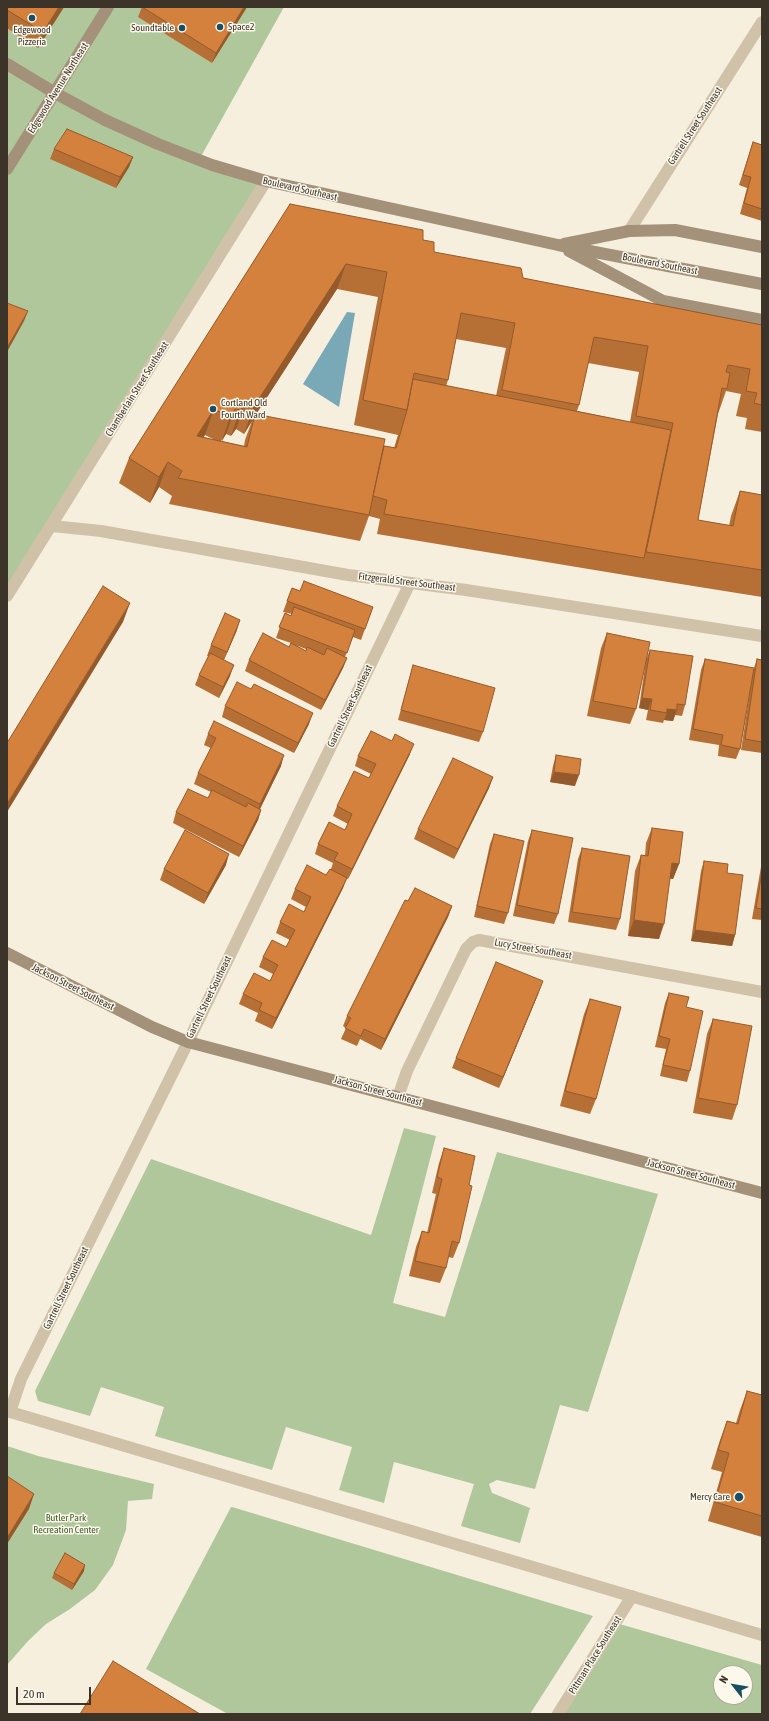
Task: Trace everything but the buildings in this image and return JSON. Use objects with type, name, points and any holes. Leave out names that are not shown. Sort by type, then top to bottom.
[{"type":"main road","name":"Edgewood Avenue Northeast","points":[[7,169],[108,7]]},
{"type":"main road","name":"Boulevard Southeast","points":[[7,64],[55,93],[105,120],[158,144],[212,165],[266,181],[558,245],[762,284]]},
{"type":"main road","name":"Boulevard Southeast","points":[[558,245],[629,231],[676,230],[762,247]]},
{"type":"main road","points":[[558,245],[663,301],[762,320]]},
{"type":"main road","name":"Jackson Street Southeast","points":[[7,953],[152,1027],[188,1042],[762,1193]]},
{"type":"street","name":"Gartrell Street Southeast","points":[[629,231],[762,22]]},
{"type":"street","name":"Chamberlain Street Southeast","points":[[7,596],[266,181]]},
{"type":"street","name":"Fitzgerald Street Southeast","points":[[52,526],[101,531],[348,575],[466,590],[762,636]]},
{"type":"street","name":"Gartrell Street Southeast","points":[[9,1412],[21,1379],[188,1042],[410,583]]},
{"type":"street","name":"Lucy Street Southeast","points":[[398,1097],[407,1071],[466,950],[473,942],[479,940],[762,992]]},
{"type":"street","points":[[9,1412],[632,1596],[762,1636]]},
{"type":"street","name":"Pittman Place Southeast","points":[[558,1714],[632,1596]]},
{"type":"green space","points":[[7,7],[284,7],[199,160],[266,181],[7,592]]},
{"type":"green space","points":[[404,1128],[436,1136],[393,1303],[445,1317],[497,1152],[658,1194],[588,1412],[560,1405],[535,1489],[497,1480],[489,1484],[492,1493],[530,1508],[520,1543],[461,1526],[474,1484],[394,1462],[384,1503],[339,1490],[352,1447],[286,1427],[272,1470],[155,1436],[164,1407],[101,1387],[90,1416],[38,1401],[35,1391],[151,1159],[371,1235]]},
{"type":"green space","name":"Butler Park Recreation Center","points":[[7,1446],[38,1456],[154,1484],[152,1499],[128,1501],[126,1530],[113,1565],[95,1590],[70,1609],[46,1624],[28,1641],[7,1665]]},
{"type":"green space","points":[[231,1507],[593,1616],[530,1714],[228,1714],[146,1669]]},
{"type":"green space","points":[[616,1623],[762,1665],[762,1714],[558,1714]]},
{"type":"water","points":[[347,312],[355,313],[339,407],[303,384]]},
{"type":"place","name":"Edgewood Pizzeria","points":[[32,18]]},
{"type":"place","name":"Space2","points":[[220,27]]},
{"type":"place","name":"Soundtable","points":[[182,28]]},
{"type":"place","name":"Cortland Old Fourth Ward","points":[[213,409]]},
{"type":"place","name":"Mercy Care","points":[[739,1497]]}]
